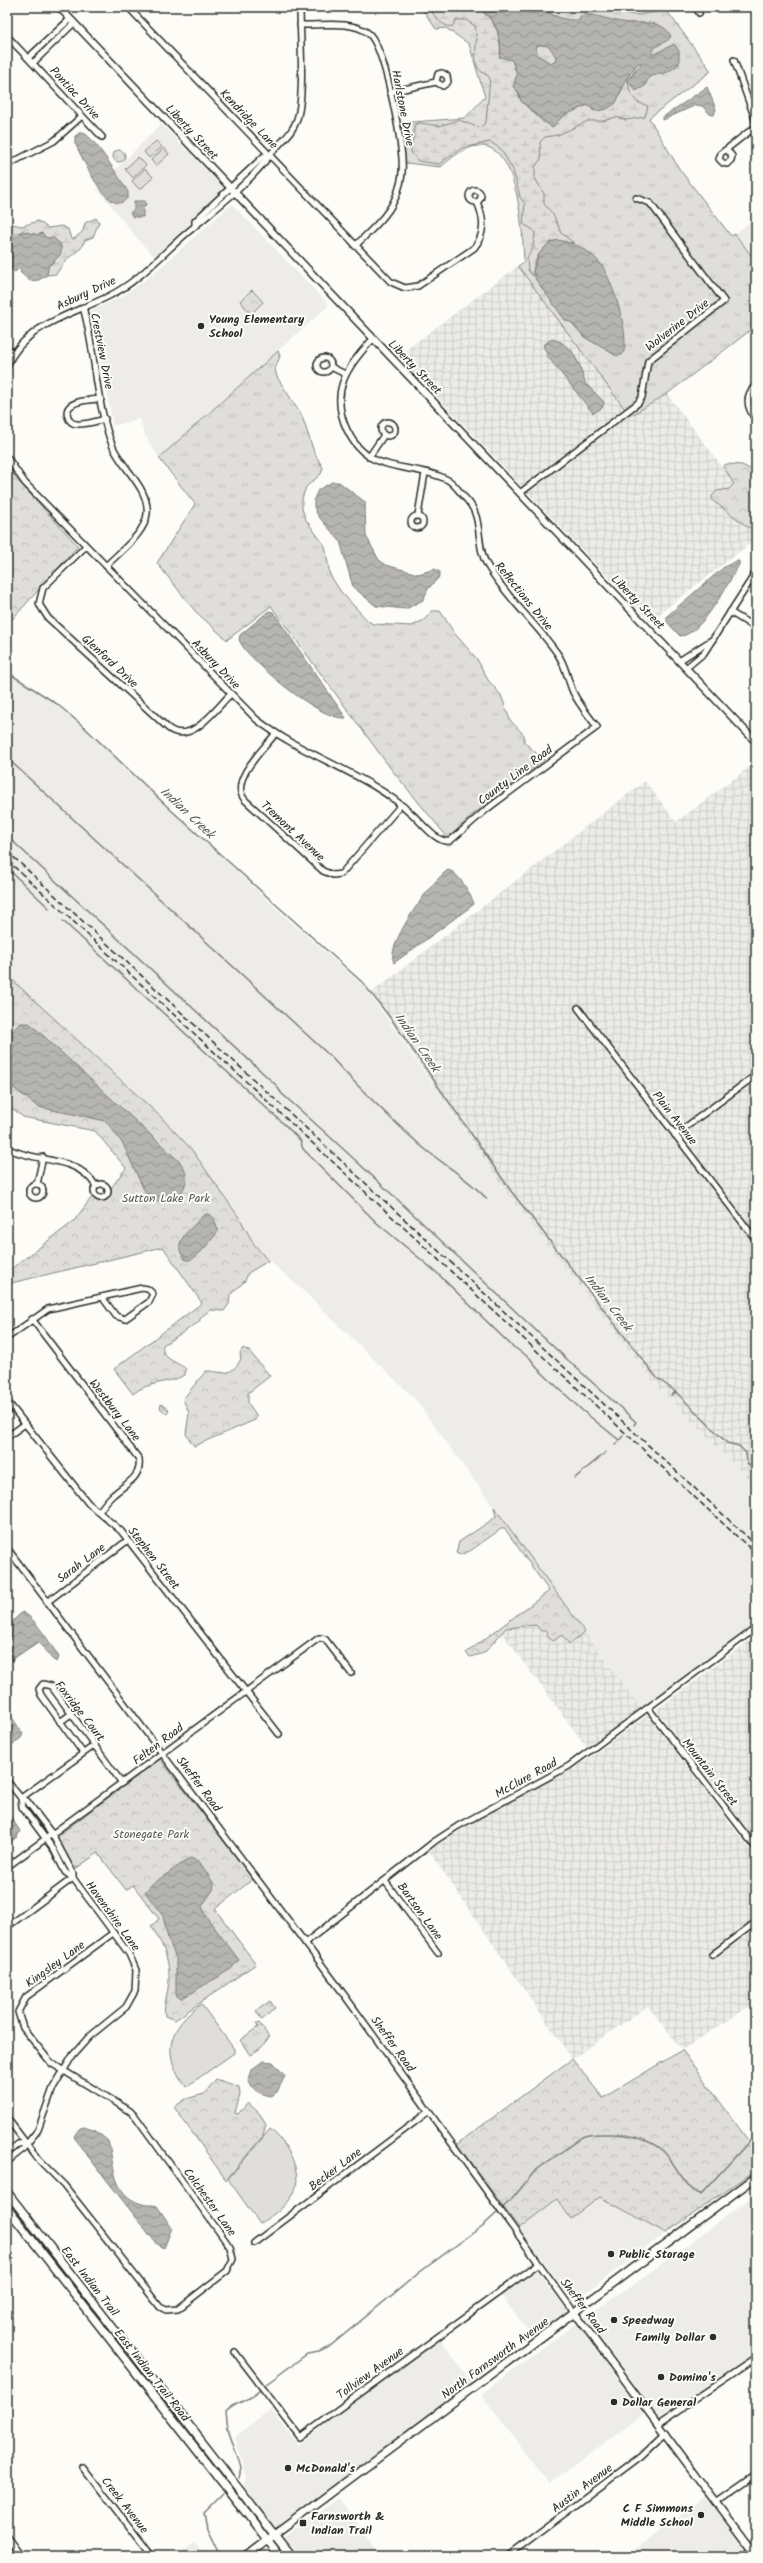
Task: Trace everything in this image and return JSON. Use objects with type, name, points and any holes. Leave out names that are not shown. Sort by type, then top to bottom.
[{"type":"main road","name":"North Farnsworth Avenue","points":[[246,2556],[756,2177]]},
{"type":"main road","name":"East Indian Trail","points":[[7,2192],[275,2535]]},
{"type":"main road","name":"East Indian Trail Road","points":[[7,2208],[280,2556]]},
{"type":"main road","points":[[106,2334],[113,2328]]},
{"type":"main road","points":[[275,2535],[291,2556]]},
{"type":"street","name":"Liberty Street","points":[[59,7],[756,742]]},
{"type":"street","name":"Kendridge Lane","points":[[129,7],[355,246],[391,282],[405,288],[418,286],[470,251],[480,240],[482,217],[477,202]]},
{"type":"street","name":"Asbury Drive","points":[[7,366],[14,353],[42,326],[110,295],[139,277],[195,225],[235,193],[268,161],[270,156],[290,134],[299,113],[300,7]]},
{"type":"street","points":[[696,7],[700,13]]},
{"type":"street","points":[[28,58],[72,21]]},
{"type":"street","name":"Pontiac Drive","points":[[33,63],[72,21]]},
{"type":"street","name":"Harlstone Drive","points":[[300,25],[349,26],[370,34],[381,51],[402,159],[402,179],[397,196],[386,215],[355,246]]},
{"type":"street","name":"Pontiac Drive","points":[[7,36],[102,137]]},
{"type":"street","points":[[734,60],[756,122]]},
{"type":"street","points":[[390,92],[436,82]]},
{"type":"street","points":[[7,165],[54,142],[82,116]]},
{"type":"street","points":[[728,152],[738,139],[756,127]]},
{"type":"street","name":"Asbury Drive","points":[[195,225],[195,221],[264,156],[270,156]]},
{"type":"street","name":"Wolverine Drive","points":[[520,493],[638,403],[642,398],[648,362],[724,301],[650,203],[636,198]]},
{"type":"street","name":"Crestview Drive","points":[[82,307],[91,338],[105,419],[115,452],[144,496],[147,514],[139,531],[106,566]]},
{"type":"street","name":"Reflections Drive","points":[[373,339],[354,359],[342,380],[340,403],[342,418],[352,440],[369,457],[388,466],[425,473],[449,481],[473,507],[488,566],[558,654],[576,697],[597,727]]},
{"type":"street","points":[[7,348],[14,353]]},
{"type":"street","points":[[331,366],[345,374]]},
{"type":"street","points":[[756,385],[751,389],[748,400],[749,410],[756,420]]},
{"type":"street","name":"Crestview Drive","points":[[101,398],[73,404],[68,409],[67,416],[71,422],[78,425],[105,419]]},
{"type":"street","points":[[369,457],[384,435]]},
{"type":"street","name":"Asbury Drive","points":[[7,457],[25,483],[256,719],[276,733],[364,779],[401,805],[440,840],[447,842]]},
{"type":"street","points":[[418,515],[425,473]]},
{"type":"street","name":"Glenford Drive","points":[[86,546],[41,592],[39,604],[48,618],[168,728],[176,733],[185,734],[194,730],[231,694]]},
{"type":"street","points":[[686,668],[704,653],[756,572]]},
{"type":"street","points":[[730,612],[756,628]]},
{"type":"street","points":[[679,661],[713,639]]},
{"type":"street","name":"County Line Road","points":[[447,842],[597,727]]},
{"type":"street","name":"Tremont Avenue","points":[[276,733],[241,778],[240,792],[245,800],[323,871],[333,875],[341,874],[401,805]]},
{"type":"street","name":"Plain Avenue","points":[[578,1008],[756,1240]]},
{"type":"street","points":[[675,1135],[756,1075]]},
{"type":"street","points":[[7,1148],[75,1166],[91,1178],[96,1186]]},
{"type":"street","points":[[37,1184],[42,1157]]},
{"type":"street","points":[[7,1338],[48,1309],[142,1288],[148,1288],[153,1294],[149,1302],[125,1319],[116,1316],[102,1297]]},
{"type":"street","name":"Westbury Lane","points":[[32,1319],[139,1459],[140,1468],[136,1477],[108,1500],[99,1512]]},
{"type":"street","name":"Stephen Street","points":[[7,1401],[83,1498],[112,1521],[128,1540],[279,1734]]},
{"type":"street","points":[[7,1437],[25,1424]]},
{"type":"street","name":"Sarah Lane","points":[[47,1602],[128,1540]]},
{"type":"street","name":"Sheffer Road","points":[[7,1548],[305,1943],[496,2208],[756,2556]]},
{"type":"street","name":"McClure Road","points":[[305,1943],[445,1834],[569,1766],[756,1628]]},
{"type":"street","name":"Felten Road","points":[[7,1867],[246,1691],[322,1637],[351,1674]]},
{"type":"street","name":"Foxridge Court","points":[[83,1753],[39,1692],[42,1684],[51,1686],[122,1783]]},
{"type":"street","name":"Mountain Street","points":[[648,1708],[756,1848]]},
{"type":"street","points":[[60,1722],[72,1714]]},
{"type":"street","points":[[21,1798],[94,1745]]},
{"type":"street","name":"Havenshire Lane","points":[[7,1781],[21,1798],[29,1803],[52,1834],[73,1873],[73,1878]]},
{"type":"street","name":"Havenshire Lane","points":[[7,2162],[22,2150],[40,2126],[50,2094],[62,2071],[83,2043],[120,2013],[133,1996],[136,1980],[133,1961],[73,1878],[64,1872],[46,1839],[22,1807],[21,1798]]},
{"type":"street","points":[[7,1927],[73,1878]]},
{"type":"street","name":"Bartson Lane","points":[[385,1881],[438,1953]]},
{"type":"street","points":[[712,1955],[756,1922]]},
{"type":"street","name":"Kingsley Lane","points":[[62,2071],[46,2058],[23,2028],[18,2012],[26,1997],[113,1933]]},
{"type":"street","name":"Colchester Lane","points":[[26,2143],[38,2159],[64,2185],[155,2301],[166,2310],[178,2309],[227,2272],[231,2265],[233,2253],[230,2247],[136,2117],[130,2111],[62,2071]]},
{"type":"street","name":"Becker Lane","points":[[254,2243],[428,2112]]},
{"type":"street","points":[[7,2118],[26,2143]]},
{"type":"street","name":"Havenshire Lane","points":[[7,2153],[18,2144],[26,2143]]},
{"type":"street","name":"Tollview Avenue","points":[[235,2352],[300,2437],[538,2264]]},
{"type":"street","points":[[658,2424],[756,2358]]},
{"type":"street","name":"Austin Avenue","points":[[508,2556],[641,2456],[665,2433]]},
{"type":"street","name":"Creek Avenue","points":[[83,2467],[152,2556]]},
{"type":"street","points":[[716,2503],[756,2475]]},
{"type":"street","points":[[7,2537],[21,2556]]},
{"type":"shaded area","points":[[161,124],[226,190],[156,258],[141,243],[97,188]]},
{"type":"shaded area","name":"Young Elementary School","points":[[232,204],[329,305],[159,458],[145,435],[139,419],[113,426],[96,331],[90,311],[121,297],[147,279]]},
{"type":"shaded area","points":[[756,217],[756,262],[735,234]]},
{"type":"shaded area","points":[[518,266],[630,416],[667,394],[733,481],[731,489],[721,490],[714,501],[748,527],[756,529],[756,539],[650,621],[398,356]]},
{"type":"shaded area","points":[[7,673],[72,716],[280,912],[365,987],[509,1196],[657,1386],[756,1487],[756,1623],[642,1709],[414,1398],[295,1283],[259,1252],[240,1219],[192,1150],[162,1118],[7,975]]},
{"type":"shaded area","points":[[756,762],[756,1487],[657,1386],[509,1196],[371,993],[645,781],[676,822]]},
{"type":"shaded area","points":[[536,1625],[539,1629],[547,1631],[548,1637],[562,1635],[569,1644],[585,1632],[642,1709],[589,1750],[501,1632],[513,1626],[519,1628]]},
{"type":"shaded area","points":[[756,1636],[756,1841],[656,1710]]},
{"type":"shaded area","points":[[648,1715],[756,1857],[756,2002],[682,2050],[648,2006],[572,2059],[429,1851],[494,1807],[575,1768]]},
{"type":"shaded area","points":[[756,2194],[756,2356],[659,2417],[585,2317],[640,2280]]},
{"type":"shaded area","points":[[600,2197],[666,2233],[573,2302],[519,2228],[557,2199],[571,2219]]},
{"type":"shaded area","points":[[531,2262],[568,2312],[533,2337],[496,2289]]},
{"type":"shaded area","points":[[576,2323],[643,2414],[549,2484],[481,2394]]},
{"type":"shaded area","points":[[440,2339],[471,2382],[278,2526],[269,2523],[242,2487],[247,2478],[235,2437],[271,2410],[298,2445]]},
{"type":"shaded area","name":"C F Simmons Middle School","points":[[706,2496],[751,2556],[626,2556],[701,2500]]},
{"type":"shaded area","points":[[339,2498],[381,2556],[297,2556],[283,2538]]},
{"type":"shaded area","points":[[195,2540],[207,2556],[175,2556]]},
{"type":"green space","points":[[421,7],[597,7],[634,15],[667,11],[711,71],[649,118],[680,170],[731,236],[735,234],[756,262],[756,326],[667,394],[630,416],[518,266],[524,262],[523,241],[516,192],[509,171],[499,154],[484,146],[465,150],[441,167],[406,163],[399,123],[465,118],[485,97],[469,44],[446,28],[436,29]]},
{"type":"green space","points":[[430,7],[451,7],[451,10],[457,7],[469,9],[477,7],[488,16],[498,33],[500,40],[500,54],[512,60],[517,74],[516,88],[521,101],[544,123],[588,105],[594,111],[612,104],[617,99],[632,71],[638,63],[642,63],[629,78],[628,83],[630,92],[637,102],[648,106],[645,117],[626,120],[616,117],[603,121],[588,121],[558,135],[545,137],[540,142],[541,159],[535,167],[535,178],[544,194],[544,204],[553,214],[561,233],[574,243],[553,241],[549,244],[536,260],[533,276],[528,270],[527,258],[533,248],[535,233],[532,229],[523,224],[525,204],[520,197],[513,170],[500,148],[490,142],[462,148],[439,164],[418,161],[411,152],[415,124],[420,123],[439,126],[459,120],[480,128],[486,122],[490,78],[479,70],[476,64],[475,26],[466,20],[456,20],[453,26],[446,25],[439,21]]},
{"type":"green space","points":[[156,141],[162,147],[149,158],[144,152]]},
{"type":"green space","points":[[164,148],[169,154],[156,166],[151,160]]},
{"type":"green space","points":[[119,150],[123,152],[125,156],[123,160],[119,162],[115,160],[113,156],[115,152]]},
{"type":"green space","points":[[138,157],[146,165],[133,178],[125,169]]},
{"type":"green space","points":[[145,169],[153,177],[140,190],[132,181]]},
{"type":"green space","points":[[96,218],[99,222],[93,237],[85,240],[81,248],[66,260],[56,274],[47,275],[47,273],[48,267],[56,259],[61,244],[52,238],[47,238],[42,233],[37,235],[22,231],[7,240],[7,223],[22,226],[38,221],[48,228],[62,226],[68,229],[71,239],[74,239],[83,231],[85,223]]},
{"type":"green space","points":[[252,290],[263,302],[251,314],[240,301]]},
{"type":"green space","points":[[278,351],[280,356],[275,369],[277,377],[302,416],[314,452],[323,468],[321,474],[306,487],[302,499],[302,509],[306,520],[325,546],[330,575],[341,592],[368,621],[373,624],[412,626],[424,620],[432,611],[440,611],[455,634],[477,659],[488,680],[501,695],[510,720],[524,735],[524,742],[544,760],[475,813],[448,838],[391,769],[271,606],[227,640],[195,611],[157,563],[195,504],[159,458]]},
{"type":"green space","points":[[727,464],[742,465],[756,472],[756,529],[748,527],[712,500],[712,496],[717,491],[729,489],[734,484],[723,466]]},
{"type":"green space","points":[[7,466],[19,482],[78,546],[7,625]]},
{"type":"green space","name":"Sutton Lake Park","points":[[7,975],[162,1118],[192,1150],[240,1219],[254,1244],[268,1261],[248,1273],[245,1281],[230,1295],[229,1304],[224,1311],[210,1310],[201,1317],[199,1322],[163,1345],[164,1354],[170,1360],[186,1369],[185,1375],[145,1387],[133,1394],[114,1369],[202,1303],[163,1247],[7,1284],[7,1272],[73,1222],[92,1197],[99,1202],[107,1200],[111,1188],[126,1168],[95,1131],[23,1117],[7,1105]]},
{"type":"green space","points":[[243,1348],[249,1351],[270,1376],[248,1393],[248,1403],[257,1416],[255,1420],[194,1446],[186,1434],[189,1413],[183,1399],[206,1371],[229,1372],[233,1369],[241,1359],[240,1353]]},
{"type":"green space","points":[[161,1404],[169,1410],[167,1414],[160,1408]]},
{"type":"green space","points":[[494,1507],[585,1632],[569,1644],[562,1635],[553,1641],[548,1637],[547,1631],[541,1631],[536,1625],[506,1628],[484,1653],[470,1657],[466,1653],[549,1591],[505,1529],[501,1529],[470,1551],[460,1555],[456,1553],[459,1542],[496,1517]]},
{"type":"green space","name":"Stonegate Park","points":[[160,1759],[253,1879],[215,1909],[256,1964],[175,2020],[165,2016],[169,1980],[168,1963],[160,1940],[151,1926],[159,1919],[133,1885],[126,1890],[98,1853],[74,1870],[56,1837]]},
{"type":"green space","points":[[270,2001],[275,2008],[262,2020],[256,2011]]},
{"type":"green space","points":[[201,2004],[234,2049],[234,2053],[186,2087],[173,2063],[171,2052],[172,2041],[175,2032],[182,2022]]},
{"type":"green space","points":[[256,2023],[259,2023],[269,2037],[261,2048],[250,2055],[240,2040],[258,2027]]},
{"type":"green space","points":[[682,2050],[756,2151],[756,2170],[666,2233],[600,2197],[571,2219],[557,2199],[519,2228],[457,2144],[572,2059],[603,2098]]},
{"type":"green space","points":[[216,2079],[239,2087],[240,2095],[235,2113],[238,2114],[248,2103],[260,2114],[266,2125],[263,2136],[226,2180],[174,2107],[186,2099],[204,2094]]},
{"type":"green space","points":[[270,2129],[283,2142],[293,2160],[297,2180],[295,2190],[288,2202],[260,2224],[228,2179]]},
{"type":"green space","points":[[10,2206],[33,2231],[105,2322],[104,2324]]},
{"type":"green space","points":[[114,2337],[117,2337],[224,2476],[203,2453],[114,2339]]},
{"type":"water","points":[[477,7],[549,7],[550,13],[568,20],[580,20],[580,16],[585,14],[629,23],[656,24],[667,30],[671,36],[654,49],[652,55],[674,44],[679,51],[679,64],[668,72],[649,77],[645,86],[636,91],[628,81],[642,63],[638,63],[626,79],[616,103],[607,109],[596,111],[587,105],[563,116],[552,128],[521,101],[518,91],[513,87],[517,74],[512,60],[499,57],[501,47],[498,31],[491,19]],"holes":[[[539,45],[549,46],[556,57],[555,62],[551,63],[539,56],[535,48]]]},
{"type":"water","points":[[707,87],[716,109],[714,115],[711,115],[702,106],[696,105],[663,120],[663,117]]},
{"type":"water","points":[[81,132],[86,134],[99,148],[128,192],[128,197],[121,203],[113,201],[105,195],[90,172],[75,143],[75,136]]},
{"type":"water","points":[[134,201],[145,201],[146,205],[143,208],[143,217],[133,217],[130,213],[134,209]]},
{"type":"water","points":[[22,231],[37,235],[42,233],[47,238],[54,238],[61,246],[61,254],[48,267],[47,275],[39,280],[30,281],[21,273],[19,268],[15,272],[7,266],[7,240],[18,236]]},
{"type":"water","points":[[558,240],[576,245],[586,251],[600,263],[605,270],[615,294],[623,323],[625,348],[622,355],[615,355],[584,337],[572,323],[565,320],[536,280],[533,271],[539,254],[549,243]]},
{"type":"water","points":[[552,339],[561,342],[572,351],[580,366],[585,383],[604,402],[602,408],[593,413],[548,357],[543,345]]},
{"type":"water","points":[[332,482],[339,482],[365,502],[366,536],[379,560],[386,565],[418,574],[435,569],[440,572],[440,576],[428,589],[423,600],[406,609],[376,606],[353,587],[340,541],[318,516],[314,507],[314,499],[318,490]]},
{"type":"water","points":[[739,561],[739,565],[705,618],[688,634],[680,636],[667,622],[667,616],[724,567]]},
{"type":"water","points":[[269,611],[273,612],[346,718],[335,717],[306,702],[262,667],[243,647],[239,640],[240,635]]},
{"type":"water","points":[[448,870],[452,871],[463,883],[473,901],[473,905],[394,963],[393,955],[402,929],[431,886]]},
{"type":"water","points":[[21,1023],[29,1023],[35,1028],[180,1162],[185,1171],[186,1180],[184,1188],[180,1194],[166,1201],[158,1201],[150,1198],[143,1188],[123,1144],[106,1121],[38,1107],[7,1083],[6,1059],[8,1042],[15,1028]]},
{"type":"water","points":[[208,1214],[214,1218],[218,1231],[199,1254],[190,1260],[186,1260],[180,1250],[181,1240],[187,1231],[201,1217]]},
{"type":"water","points":[[22,1612],[32,1619],[47,1639],[59,1657],[57,1662],[53,1660],[38,1642],[7,1663],[7,1627]]},
{"type":"water","points":[[7,1710],[23,1734],[21,1738],[7,1749]]},
{"type":"water","points":[[7,1811],[20,1831],[17,1837],[7,1844]]},
{"type":"water","points":[[190,1858],[199,1861],[214,1884],[213,1890],[202,1906],[205,1915],[239,1960],[231,1969],[181,1999],[176,1995],[176,1958],[168,1939],[163,1916],[145,1892],[151,1885]]},
{"type":"water","points":[[263,2061],[273,2062],[285,2076],[277,2092],[270,2096],[256,2091],[248,2079],[251,2070]]},
{"type":"water","points":[[84,2127],[96,2131],[108,2141],[116,2178],[119,2186],[125,2194],[132,2200],[142,2204],[157,2206],[172,2228],[164,2248],[156,2243],[76,2141],[74,2136],[80,2128]]},
{"type":"waterway","name":"Indian Creek","points":[[7,672],[57,704],[83,726],[171,810],[363,983],[392,1020],[511,1191],[657,1378],[676,1392],[727,1443],[739,1446],[746,1453],[747,1463],[756,1471]]},
{"type":"waterway","points":[[7,758],[330,1056],[385,1113],[428,1152],[463,1177],[487,1199]]},
{"type":"waterway","points":[[7,836],[276,1085],[282,1094],[368,1172],[536,1331],[636,1422],[634,1425]]},
{"type":"waterway","points":[[7,868],[49,908]]},
{"type":"waterway","points":[[63,921],[285,1125],[300,1140],[303,1149],[377,1223],[436,1272],[512,1346],[530,1358],[537,1368],[583,1411],[619,1440]]},
{"type":"waterway","name":"Indian Creek","points":[[671,1395],[676,1392]]},
{"type":"waterway","points":[[615,1445],[623,1436]]},
{"type":"waterway","points":[[575,1478],[606,1452]]},
{"type":"waterway","points":[[265,2385],[307,2354],[319,2352],[329,2347],[420,2272],[485,2224],[513,2198],[535,2171],[582,2137],[595,2134],[616,2134],[645,2140],[663,2151],[686,2183],[696,2192],[701,2194],[756,2134]]},
{"type":"waterway","points":[[239,2478],[241,2468],[228,2429],[226,2412],[233,2406],[251,2397],[260,2390]]},
{"type":"waterway","points":[[220,2556],[207,2529],[204,2513],[223,2494]]},
{"type":"railway","points":[[7,851],[756,1545]]},
{"type":"railway","points":[[7,860],[756,1554]]},
{"type":"place","name":"Young Elementary School","points":[[201,326]]},
{"type":"place","name":"Public Storage","points":[[611,2254]]},
{"type":"place","name":"Speedway","points":[[614,2320]]},
{"type":"place","name":"Family Dollar","points":[[713,2337]]},
{"type":"place","name":"Domino's","points":[[661,2377]]},
{"type":"place","name":"Dollar General","points":[[614,2402]]},
{"type":"place","name":"McDonald's","points":[[288,2468]]},
{"type":"place","name":"C F Simmons Middle School","points":[[701,2515]]},
{"type":"place","name":"Farnsworth & Indian Trail","points":[[303,2523]]}]
